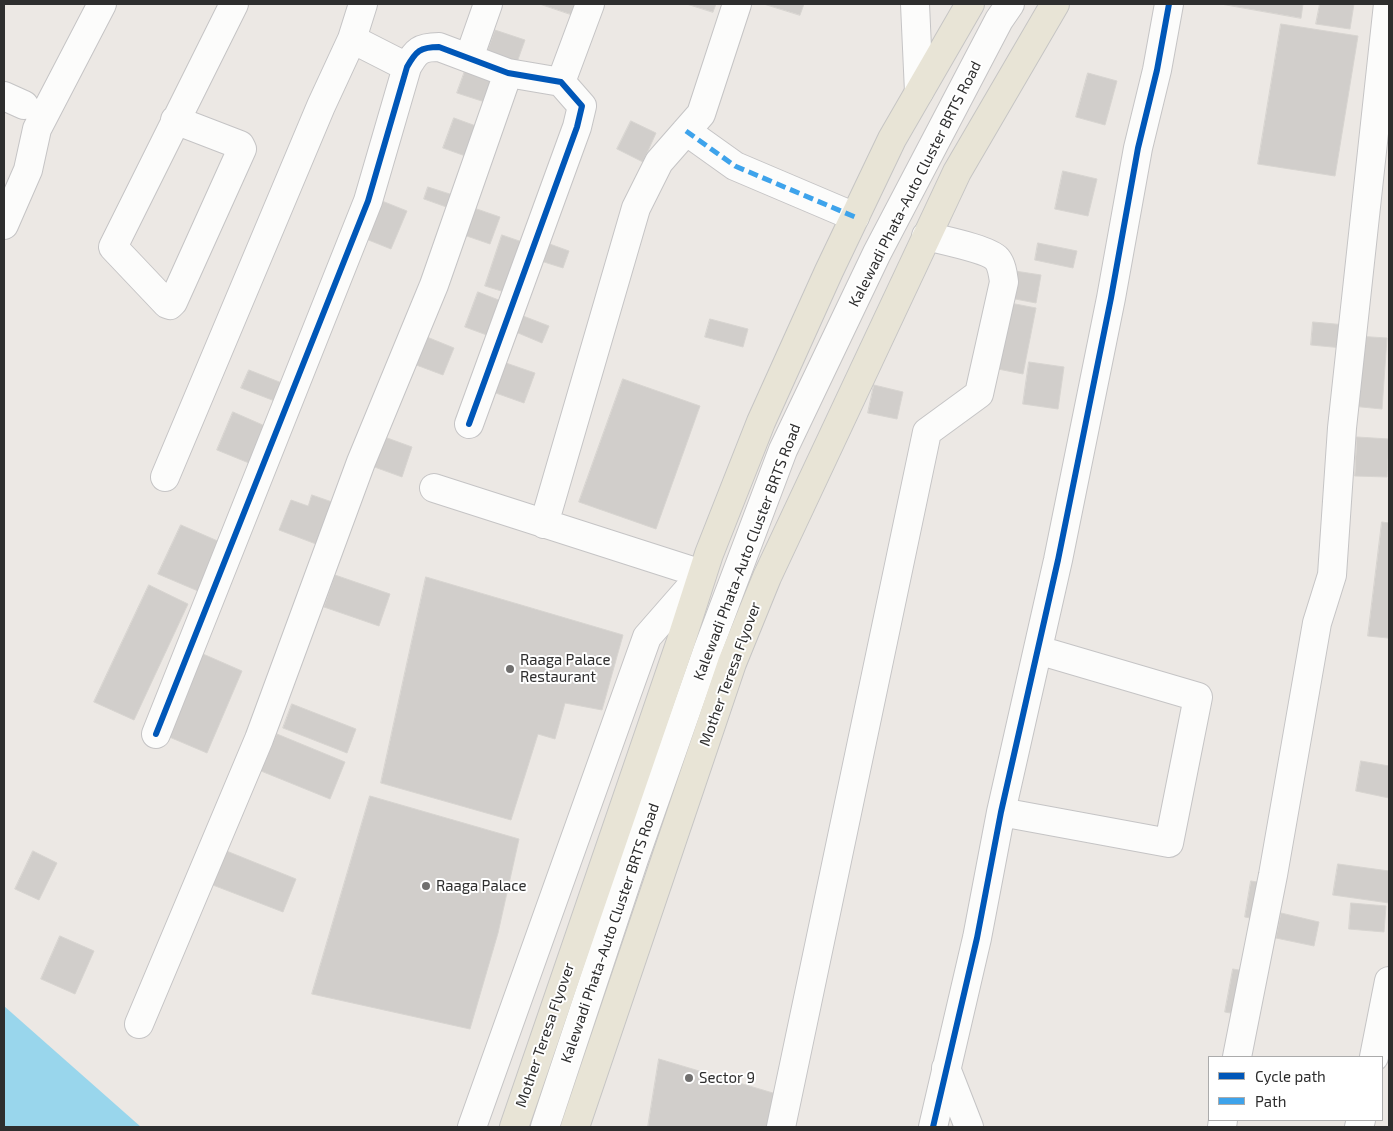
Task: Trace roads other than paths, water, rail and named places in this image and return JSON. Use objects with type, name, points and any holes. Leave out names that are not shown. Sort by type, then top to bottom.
[{"type":"main road","name":"Mother Teresa Flyover","points":[[514,1127],[681,642],[702,574],[761,422],[892,139],[970,4]]},
{"type":"main road","name":"Mother Teresa Flyover","points":[[575,1127],[732,663],[766,577],[957,172],[1055,4]]},
{"type":"street","points":[[4,224],[28,170],[38,129],[102,4]]},
{"type":"street","points":[[176,120],[240,145],[242,149],[170,305],[113,247],[176,120],[234,4]]},
{"type":"street","points":[[165,477],[321,106],[352,40],[363,4]]},
{"type":"street","points":[[469,58],[488,4]]},
{"type":"street","points":[[561,82],[590,4]]},
{"type":"street","points":[[544,524],[636,208],[659,162],[701,114],[736,4]]},
{"type":"street","points":[[915,4],[919,92]]},
{"type":"street","name":"Kalewadi Phata-Auto Cluster BRTS Road","points":[[545,1127],[634,859],[708,649],[783,450],[877,253],[999,20],[1010,4]]},
{"type":"street","points":[[933,1127],[977,938],[1001,812],[1038,650],[1111,298],[1138,148],[1157,70],[1170,4]]},
{"type":"street","points":[[1237,1056],[1273,875],[1317,623],[1332,574],[1342,428],[1388,4]]},
{"type":"street","points":[[352,40],[407,67]]},
{"type":"street","points":[[156,734],[368,201],[407,67],[414,53],[426,47],[439,47],[508,73],[561,82],[582,106],[577,127],[469,424]]},
{"type":"street","points":[[139,1024],[259,739],[359,469],[434,285],[508,73]]},
{"type":"street","points":[[686,131],[735,166],[855,217]]},
{"type":"street","points":[[782,1127],[928,432],[979,394],[1004,282],[1002,268],[997,259],[977,249],[926,236]]},
{"type":"street","points":[[434,488],[702,574],[647,637],[472,1127]]},
{"type":"street","points":[[1001,812],[1169,843],[1198,697],[1038,650]]},
{"type":"street","points":[[1374,1056],[1389,981]]},
{"type":"street","points":[[946,1068],[969,1127]]},
{"type":"water","points":[[4,1006],[141,1127],[4,1127]]},
{"type":"place","name":"Raaga Palace Restaurant","points":[[510,669]]},
{"type":"place","name":"Raaga Palace","points":[[426,886]]},
{"type":"place","name":"Sector 9","points":[[689,1078]]}]
